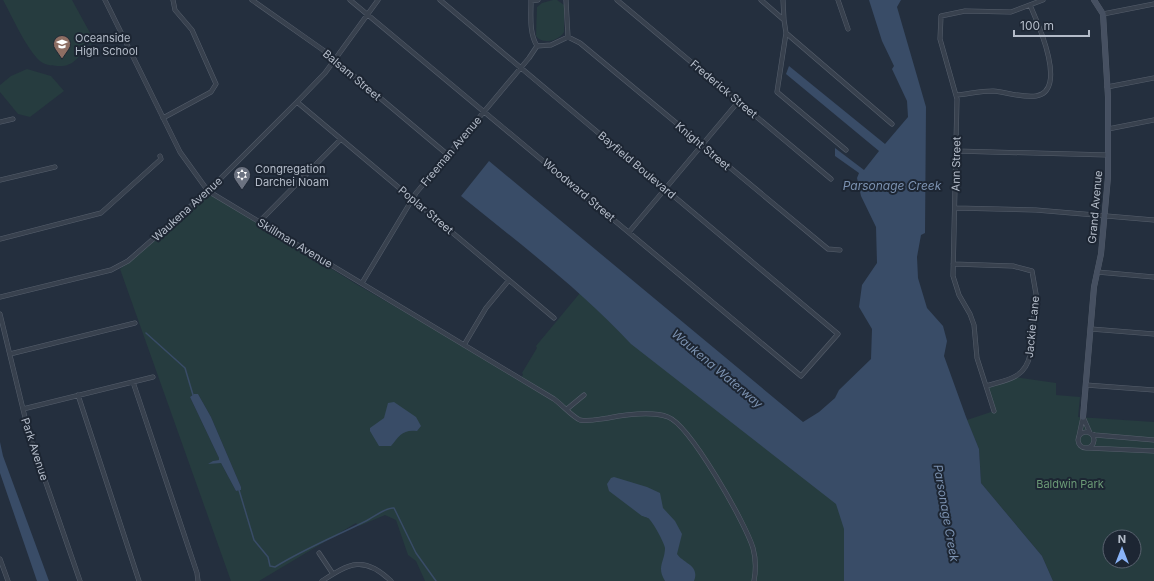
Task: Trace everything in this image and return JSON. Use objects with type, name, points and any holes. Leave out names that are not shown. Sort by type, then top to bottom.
[{"type":"street","name":"Skillman Avenue","points":[[105,0],[180,152],[208,191],[554,399],[579,420],[596,420],[635,415],[661,415],[674,420],[682,427],[711,470],[746,530],[753,549],[755,561],[754,581]]},
{"type":"street","points":[[163,118],[211,92],[216,84],[192,30],[175,10],[173,0]]},
{"type":"street","name":"Balsam Street","points":[[252,0],[335,60],[448,155]]},
{"type":"street","name":"Woodward Street","points":[[350,0],[801,376],[806,372]]},
{"type":"street","name":"Waukena Avenue","points":[[0,297],[120,267],[208,191],[325,74],[378,0]]},
{"type":"street","name":"Bayfield Boulevard","points":[[440,0],[522,67],[838,334],[806,372]]},
{"type":"street","points":[[538,0],[530,1],[532,33],[533,39],[537,46],[551,45],[568,37],[566,0]]},
{"type":"street","name":"Frederick Street","points":[[617,0],[831,179]]},
{"type":"street","points":[[762,0],[784,20]]},
{"type":"street","points":[[783,0],[786,33],[778,92],[846,150]]},
{"type":"street","points":[[838,0],[848,29]]},
{"type":"street","name":"Ann Street","points":[[994,411],[977,358],[974,325],[954,283],[953,264],[957,99],[940,39],[941,16],[964,11],[1010,12],[1043,0]]},
{"type":"street","name":"Grand Avenue","points":[[1078,439],[1083,417],[1094,286],[1101,254],[1108,177],[1107,87],[1103,14],[1094,0]]},
{"type":"street","points":[[1103,14],[1154,4]]},
{"type":"street","points":[[956,95],[993,92],[1035,96],[1046,90],[1050,81],[1048,51],[1030,5]]},
{"type":"street","points":[[786,33],[892,124]]},
{"type":"street","name":"Knight Street","points":[[568,37],[580,43],[702,146],[828,249],[840,250]]},
{"type":"street","name":"Freeman Avenue","points":[[362,283],[412,199],[522,67],[537,46]]},
{"type":"street","points":[[1107,87],[1154,78]]},
{"type":"street","name":"Poplar Street","points":[[297,102],[554,318]]},
{"type":"street","points":[[629,232],[738,102]]},
{"type":"street","points":[[0,122],[13,119]]},
{"type":"street","points":[[1108,129],[1154,120]]},
{"type":"street","points":[[259,222],[341,139]]},
{"type":"street","points":[[956,151],[1108,154]]},
{"type":"street","points":[[0,239],[101,213],[161,159],[160,156]]},
{"type":"street","points":[[0,180],[54,167]]},
{"type":"street","points":[[955,208],[1036,210],[1154,220]]},
{"type":"street","name":"Jackie Lane","points":[[953,264],[1013,266],[1032,271],[1036,294],[1028,365],[1023,372],[1014,377],[986,386]]},
{"type":"street","points":[[1097,272],[1154,277]]},
{"type":"street","points":[[464,345],[486,308],[509,280]]},
{"type":"street","name":"Park Avenue","points":[[0,314],[30,434],[80,581]]},
{"type":"street","points":[[10,354],[135,323]]},
{"type":"street","points":[[1091,329],[1154,334]]},
{"type":"street","points":[[23,409],[153,377]]},
{"type":"street","points":[[133,382],[197,573],[198,581]]},
{"type":"street","points":[[1086,385],[1154,390]]},
{"type":"street","points":[[78,395],[140,581]]},
{"type":"street","points":[[567,409],[584,395]]},
{"type":"street","name":"Grand Avenue","points":[[1083,417],[1090,433]]},
{"type":"street","points":[[1154,440],[1118,438],[1090,433],[1082,433],[1078,439],[1080,446],[1088,448],[1154,451]]},
{"type":"street","points":[[1088,448],[1094,442],[1090,433]]},
{"type":"street","points":[[319,553],[333,574]]},
{"type":"street","points":[[0,559],[8,581]]},
{"type":"street","points":[[322,581],[351,564],[364,564],[381,573],[391,581]]},
{"type":"green space","points":[[3,0],[72,0],[95,42],[90,45],[87,42],[78,58],[67,65],[52,66],[43,63],[32,52]]},
{"type":"green space","points":[[557,0],[564,5],[564,32],[555,40],[546,41],[539,39],[536,36],[537,7],[542,3]]},
{"type":"green space","points":[[27,69],[51,76],[64,91],[30,117],[18,114],[0,92],[0,85],[11,76]]},
{"type":"green space","points":[[208,192],[356,284],[521,379],[522,373],[537,348],[536,346],[580,293],[839,502],[856,546],[847,581],[425,581],[416,561],[408,555],[396,520],[385,515],[359,526],[356,523],[259,581],[231,581],[120,269]],"holes":[[[194,394],[198,394],[211,417],[241,490],[236,491],[221,463],[215,463],[213,461],[219,460],[219,458],[190,397]]]},
{"type":"green space","name":"Baldwin Park","points":[[1014,377],[1056,383],[1056,395],[1080,397],[1078,417],[1154,422],[1154,581],[1053,581],[1042,556],[981,483],[979,449],[967,420],[994,411],[986,386]]},
{"type":"water","points":[[869,0],[901,0],[897,7],[926,107],[925,233],[921,235],[917,257],[918,278],[927,308],[943,326],[947,341],[944,356],[979,449],[981,483],[1042,556],[1053,581],[844,581],[844,529],[836,504],[631,344],[591,304],[527,249],[461,196],[489,161],[803,422],[819,412],[835,398],[839,390],[871,359],[872,329],[859,307],[862,285],[877,263],[876,227],[861,196],[857,178],[859,173],[835,156],[835,148],[864,170],[879,151],[786,74],[789,66],[885,144],[908,117],[907,101],[892,69],[894,66],[882,41]]},
{"type":"water","points":[[194,394],[198,394],[211,417],[241,490],[236,491],[221,463],[208,464],[219,460],[219,458],[190,397]]},
{"type":"water","points":[[394,402],[416,417],[421,426],[417,431],[408,431],[402,434],[391,446],[379,446],[370,431],[370,428],[384,418],[388,403]]},
{"type":"water","points":[[0,442],[3,456],[49,581],[37,581],[0,473]]},
{"type":"water","points":[[614,477],[647,487],[660,493],[663,508],[675,521],[682,534],[677,554],[695,571],[694,581],[665,581],[661,572],[665,548],[661,537],[648,518],[642,516],[609,491],[607,484],[611,478]]},
{"type":"waterway","points":[[146,333],[185,368],[193,395]]},
{"type":"waterway","points":[[239,490],[254,540],[268,557],[270,566],[275,567],[309,548],[384,511],[394,508],[416,553],[436,581]]},
{"type":"place","name":"Oceanside High School","points":[[62,59]]},
{"type":"place","name":"Congregation Darchei Noam","points":[[242,190]]},
{"type":"water label","name":"Parsonage Creek","points":[[892,186]]},
{"type":"water label","name":"Waukena Waterway","points":[[717,369]]},
{"type":"water label","name":"Parsonage Creek","points":[[946,513]]}]
